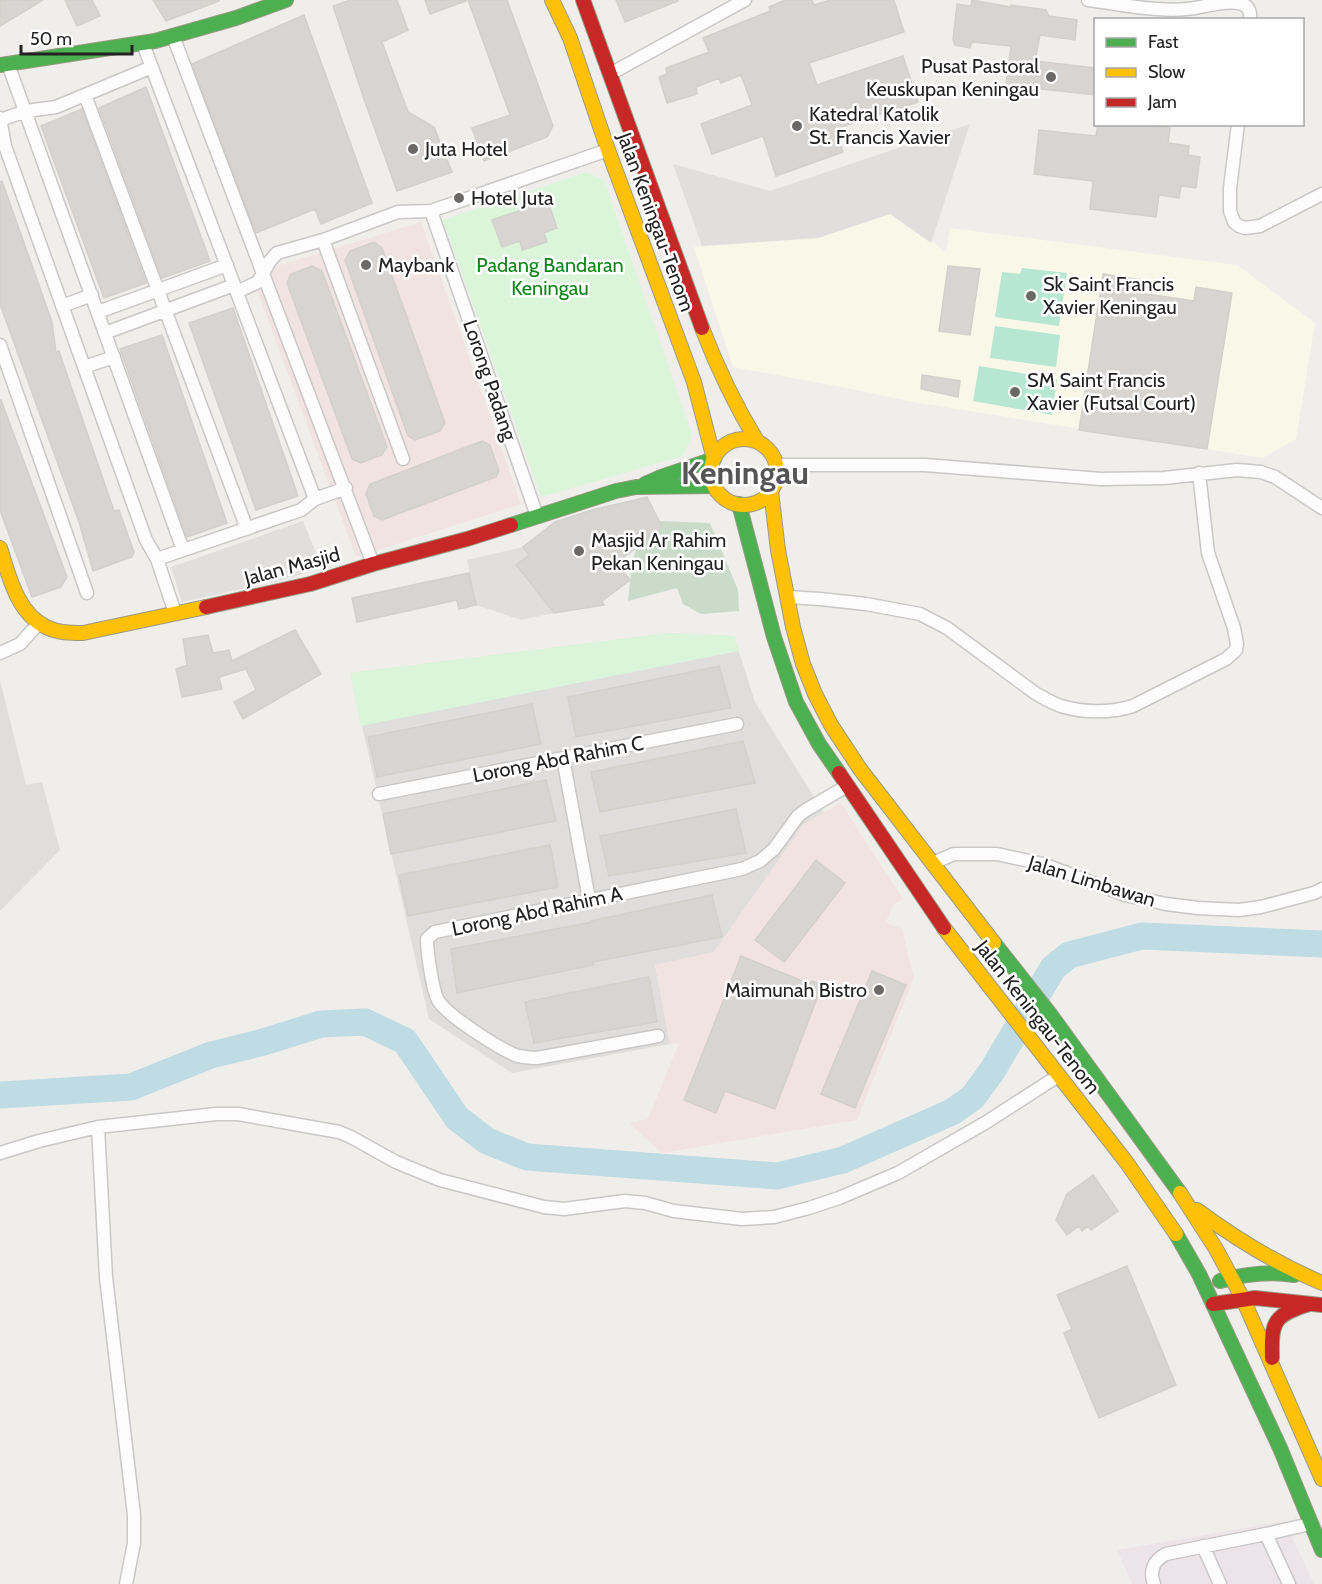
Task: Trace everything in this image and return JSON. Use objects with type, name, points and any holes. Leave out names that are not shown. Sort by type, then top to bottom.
[{"type":"main road","points":[[4,64],[143,44],[236,18],[286,0]]},
{"type":"main road","name":"Jalan Keningau-Tenom","points":[[552,0],[570,38],[608,150],[694,382],[714,459]]},
{"type":"main road","name":"Jalan Keningau-Tenom","points":[[583,0],[713,357],[739,412],[757,441]]},
{"type":"main road","points":[[737,440],[757,441],[772,455],[777,474],[775,483],[764,498],[748,504],[739,504],[724,498],[715,486],[712,477],[714,459],[719,450],[727,444],[737,440]]},
{"type":"main road","points":[[636,487],[714,459]]},
{"type":"main road","points":[[636,487],[715,486]]},
{"type":"main road","name":"Jalan Masjid","points":[[38,624],[66,634],[83,633],[310,585],[373,564],[466,539],[605,494],[636,487]]},
{"type":"main road","name":"Jalan Keningau-Tenom","points":[[771,491],[778,550],[793,627],[803,664],[831,725],[860,769],[1050,1014],[1185,1201],[1243,1299],[1322,1479]]},
{"type":"main road","name":"Jalan Keningau-Tenom","points":[[739,504],[774,637],[796,702],[819,744],[946,931],[1127,1163],[1170,1224],[1204,1284],[1280,1448],[1322,1550]]},
{"type":"main road","points":[[0,548],[18,599],[38,624]]},
{"type":"main road","points":[[1185,1201],[1242,1242],[1306,1277],[1322,1283]]},
{"type":"main road","points":[[1204,1284],[1245,1274],[1274,1272],[1306,1277]]},
{"type":"main road","points":[[1213,1304],[1255,1298],[1317,1304]]},
{"type":"main road","points":[[1273,1368],[1271,1339],[1275,1322],[1288,1310],[1317,1304]]},
{"type":"street","points":[[610,74],[745,0]]},
{"type":"street","points":[[1088,0],[1153,9],[1186,9],[1240,3],[1247,6],[1250,18]]},
{"type":"street","points":[[173,36],[373,564]]},
{"type":"street","points":[[143,44],[315,499]]},
{"type":"street","points":[[4,64],[26,111],[183,550]]},
{"type":"street","points":[[152,67],[56,107],[26,111],[0,119],[4,146],[146,540],[156,559],[175,613]]},
{"type":"street","points":[[85,95],[247,529]]},
{"type":"street","points":[[1238,126],[1230,188],[1230,211],[1234,222],[1245,228],[1260,226],[1322,194]]},
{"type":"street","points":[[105,333],[258,282],[277,253],[323,240],[398,212],[431,211],[608,150]]},
{"type":"street","name":"Lorong Padang","points":[[431,211],[537,516]]},
{"type":"street","points":[[323,240],[403,459]]},
{"type":"street","points":[[98,312],[227,265]]},
{"type":"street","points":[[62,306],[92,295]]},
{"type":"street","points":[[0,345],[3,364],[87,593]]},
{"type":"street","points":[[84,367],[114,357]]},
{"type":"street","points":[[776,465],[925,465],[1101,479],[1164,478],[1237,470],[1261,472],[1275,477],[1322,508]]},
{"type":"street","points":[[788,597],[820,598],[920,614],[947,628],[1035,693],[1050,701],[1085,711],[1120,710],[1133,706],[1226,659],[1236,650],[1237,644],[1233,628],[1208,553],[1199,474]]},
{"type":"street","points":[[156,559],[301,510],[315,499],[346,488]]},
{"type":"street","points":[[0,653],[20,644],[38,624]]},
{"type":"street","name":"Lorong Abd Rahim C","points":[[379,794],[737,724]]},
{"type":"street","points":[[563,758],[589,899]]},
{"type":"street","name":"Lorong Abd Rahim A","points":[[658,1036],[537,1059],[519,1056],[501,1048],[447,1011],[437,999],[427,950],[427,939],[435,932],[742,869],[760,861],[774,849],[798,816],[847,786]]},
{"type":"street","name":"Jalan Limbawan","points":[[933,863],[961,853],[997,854],[1043,864],[1125,895],[1198,908],[1239,910],[1261,907],[1314,894],[1322,889]]},
{"type":"street","points":[[0,1153],[98,1126],[216,1114],[238,1114],[339,1132],[396,1162],[440,1180],[544,1207],[564,1209],[626,1201],[742,1219],[774,1217],[809,1209],[898,1173],[968,1133],[1058,1076]]},
{"type":"street","points":[[98,1126],[106,1277],[134,1515],[134,1543],[126,1584]]},
{"type":"street","points":[[1155,1584],[1152,1578],[1154,1565],[1158,1558],[1166,1554],[1310,1524]]},
{"type":"street","points":[[1266,1534],[1288,1584]]},
{"type":"street","points":[[1203,1546],[1220,1584]]},
{"type":"shaded area","points":[[970,124],[931,243],[890,214],[818,238],[702,246],[673,164],[770,191]]},
{"type":"shaded area","points":[[890,214],[946,252],[950,228],[1237,265],[1315,323],[1296,439],[1263,458],[913,402],[733,367],[694,247],[818,238]]},
{"type":"shaded area","points":[[421,222],[521,504],[356,557],[251,274]]},
{"type":"shaded area","points":[[303,521],[322,568],[278,581],[182,602],[171,567]]},
{"type":"shaded area","points":[[523,547],[529,555],[554,613],[521,620],[476,605],[467,560]]},
{"type":"shaded area","points":[[669,633],[734,636],[755,702],[824,813],[804,824],[714,952],[655,965],[670,1044],[512,1073],[429,1019],[350,673]]},
{"type":"shaded area","points":[[0,680],[26,785],[42,782],[60,850],[0,911]]},
{"type":"shaded area","points":[[841,803],[903,899],[893,905],[886,922],[902,929],[914,978],[857,1120],[662,1153],[629,1123],[648,1119],[679,1043],[670,1044],[655,965],[714,952],[804,824]]},
{"type":"shaded area","points":[[1285,1521],[1314,1584],[1132,1584],[1117,1550]]},
{"type":"green space","name":"Padang Bandaran Keningau","points":[[586,172],[604,180],[692,435],[683,456],[541,497],[443,220]]},
{"type":"green space","name":"Sk Saint Francis Xavier Keningau","points":[[1022,268],[1067,273],[1059,326],[995,317],[1002,272],[1020,274]]},
{"type":"green space","points":[[995,326],[1060,335],[1056,367],[990,358]]},
{"type":"green space","name":"SM Saint Francis Xavier (Futsal Court)","points":[[979,366],[1057,379],[1052,415],[973,401]]},
{"type":"green space","points":[[659,521],[710,523],[738,590],[739,611],[701,614],[683,604],[677,588],[628,601],[632,562],[637,547],[662,527]]},
{"type":"green space","points":[[669,633],[734,636],[739,651],[361,726],[350,673]]},
{"type":"building","points":[[0,0],[43,0],[0,26]]},
{"type":"building","points":[[65,0],[92,0],[100,16],[77,26]]},
{"type":"building","points":[[153,0],[219,0],[219,1],[166,21]]},
{"type":"building","points":[[350,0],[397,0],[408,30],[382,42],[408,112],[434,127],[452,172],[397,191],[333,6]]},
{"type":"building","points":[[425,0],[465,0],[466,1],[430,14]]},
{"type":"building","points":[[468,0],[507,0],[553,126],[547,137],[484,161],[472,128],[510,115]]},
{"type":"building","points":[[616,0],[678,0],[678,1],[625,22]]},
{"type":"building","points":[[785,0],[812,0],[814,5],[830,0],[894,0],[904,32],[809,63],[817,85],[903,56],[918,102],[835,129],[843,152],[776,176],[763,136],[712,154],[701,124],[752,105],[741,75],[721,83],[719,78],[696,87],[697,94],[667,103],[659,77],[667,74],[666,68],[709,52],[703,38],[770,11],[769,7]]},
{"type":"building","points":[[972,0],[1011,7],[1011,5],[1046,10],[1049,16],[1077,20],[1075,40],[1040,35],[1035,61],[1094,68],[1094,95],[1006,85],[1011,46],[972,42],[970,48],[955,45],[953,40],[957,4],[971,6]]},
{"type":"building","points":[[304,15],[372,203],[321,224],[315,209],[256,233],[192,64]]},
{"type":"building","points":[[146,87],[210,261],[162,278],[99,108]]},
{"type":"building","points":[[82,109],[146,283],[104,298],[41,126]]},
{"type":"building","points":[[1098,126],[1170,128],[1168,143],[1189,146],[1188,155],[1200,157],[1196,188],[1181,186],[1179,198],[1159,195],[1156,217],[1090,209],[1093,181],[1034,174],[1039,130],[1096,136]]},
{"type":"building","points":[[2,181],[52,322],[56,352],[59,351],[114,511],[119,510],[134,552],[132,557],[93,571],[79,522],[0,304],[0,182]]},
{"type":"building","points":[[548,201],[557,228],[544,233],[547,242],[522,250],[520,241],[502,247],[492,220]]},
{"type":"building","points":[[374,242],[382,248],[445,423],[440,431],[415,440],[408,436],[345,260],[350,251]]},
{"type":"building","points":[[312,266],[322,271],[387,447],[382,455],[361,463],[352,459],[287,283],[291,274]]},
{"type":"building","points":[[948,266],[980,269],[970,335],[939,331]]},
{"type":"building","points":[[1103,274],[1142,280],[1140,293],[1194,301],[1196,287],[1232,293],[1207,449],[1079,430]]},
{"type":"building","points":[[233,308],[298,496],[256,510],[189,323]]},
{"type":"building","points":[[162,335],[227,523],[187,537],[120,349]]},
{"type":"building","points":[[922,375],[960,381],[958,397],[921,389]]},
{"type":"building","points":[[0,400],[67,577],[61,587],[32,597],[0,510]]},
{"type":"building","points":[[482,441],[490,445],[499,471],[496,477],[382,520],[374,516],[366,494],[370,484]]},
{"type":"building","name":"Masjid Ar Rahim Pekan Keningau","points":[[647,497],[662,527],[617,563],[630,580],[602,601],[604,605],[554,613],[516,565],[529,555],[523,547],[555,522],[592,510]]},
{"type":"building","points":[[469,573],[476,605],[459,609],[457,600],[357,622],[352,598]]},
{"type":"building","points":[[295,630],[321,674],[243,719],[234,702],[256,690],[246,669],[219,677],[222,689],[182,697],[176,669],[187,665],[183,639],[208,635],[213,653],[229,650],[232,661]]},
{"type":"building","points":[[719,666],[731,708],[576,737],[568,697]]},
{"type":"building","points":[[532,704],[541,744],[377,777],[368,737]]},
{"type":"building","points":[[743,741],[755,783],[600,812],[591,772]]},
{"type":"building","points":[[546,780],[556,821],[391,854],[383,814]]},
{"type":"building","points":[[736,809],[746,853],[609,876],[600,836]]},
{"type":"building","points":[[550,845],[558,887],[408,916],[399,875]]},
{"type":"building","points":[[816,860],[845,883],[784,962],[755,940]]},
{"type":"building","points":[[712,895],[722,937],[593,962],[593,965],[457,993],[451,949],[592,922]]},
{"type":"building","points":[[741,956],[810,984],[812,981],[822,985],[775,1109],[725,1091],[716,1113],[684,1100]]},
{"type":"building","points":[[872,971],[906,985],[855,1108],[821,1094]]},
{"type":"building","points":[[649,977],[657,1022],[534,1043],[525,1002]]},
{"type":"building","points":[[1093,1175],[1118,1211],[1091,1230],[1088,1226],[1082,1231],[1079,1226],[1067,1235],[1056,1220],[1067,1194]]},
{"type":"building","points":[[1127,1266],[1176,1385],[1099,1418],[1064,1333],[1072,1329],[1057,1295]]},
{"type":"waterway","points":[[0,1095],[131,1087],[211,1055],[321,1024],[365,1022],[405,1041],[457,1118],[487,1141],[527,1157],[777,1176],[843,1160],[952,1112],[973,1097],[992,1071],[1053,968],[1069,955],[1142,936],[1322,944]]},
{"type":"traffic: fast","points":[[0,65],[155,41],[236,18],[286,0]]},
{"type":"traffic: fast","points":[[645,484],[714,459]]},
{"type":"traffic: fast","points":[[511,525],[616,491],[636,487],[715,486]]},
{"type":"traffic: fast","points":[[739,504],[774,637],[796,702],[819,744],[839,773]]},
{"type":"traffic: fast","points":[[994,943],[1050,1014],[1180,1193]]},
{"type":"traffic: fast","points":[[1176,1234],[1199,1274],[1280,1448],[1322,1550]]},
{"type":"traffic: fast","points":[[1220,1281],[1257,1274],[1294,1275]]},
{"type":"traffic: slow","points":[[552,0],[570,38],[608,150],[694,382],[714,459]]},
{"type":"traffic: slow","points":[[702,328],[727,386],[757,441]]},
{"type":"traffic: slow","points":[[744,439],[756,442],[767,449],[774,460],[777,472],[774,484],[767,495],[756,502],[744,505],[732,502],[721,495],[714,484],[711,472],[714,460],[721,449],[732,442],[744,439]]},
{"type":"traffic: slow","points":[[771,491],[778,550],[793,627],[803,664],[815,694],[831,725],[860,769],[994,943]]},
{"type":"traffic: slow","points":[[0,548],[11,582],[21,603],[36,621],[55,630],[83,633],[206,607]]},
{"type":"traffic: slow","points":[[944,928],[1127,1163],[1176,1234]]},
{"type":"traffic: slow","points":[[1180,1193],[1216,1249],[1243,1299],[1322,1479]]},
{"type":"traffic: slow","points":[[1197,1210],[1257,1250],[1322,1283]]},
{"type":"traffic: jam","points":[[583,0],[702,328]]},
{"type":"traffic: jam","points":[[206,607],[310,584],[511,525]]},
{"type":"traffic: jam","points":[[839,773],[944,928]]},
{"type":"traffic: jam","points":[[1213,1304],[1255,1298],[1322,1305]]},
{"type":"traffic: jam","points":[[1272,1358],[1272,1336],[1277,1321],[1288,1312],[1309,1304]]},
{"type":"place","name":"Pusat Pastoral Keuskupan Keningau","points":[[1051,77]]},
{"type":"place","name":"Katedral Katolik St. Francis Xavier","points":[[797,126]]},
{"type":"place","name":"Juta Hotel","points":[[413,149]]},
{"type":"place","name":"Hotel Juta","points":[[459,198]]},
{"type":"place","name":"Maybank","points":[[366,265]]},
{"type":"place","name":"Sk Saint Francis Xavier Keningau","points":[[1031,296]]},
{"type":"place","name":"SM Saint Francis Xavier (Futsal Court)","points":[[1015,392]]},
{"type":"place","name":"Masjid Ar Rahim Pekan Keningau","points":[[579,551]]},
{"type":"place","name":"Maimunah Bistro","points":[[879,990]]},
{"type":"district","name":"Keningau","points":[[745,472]]}]
